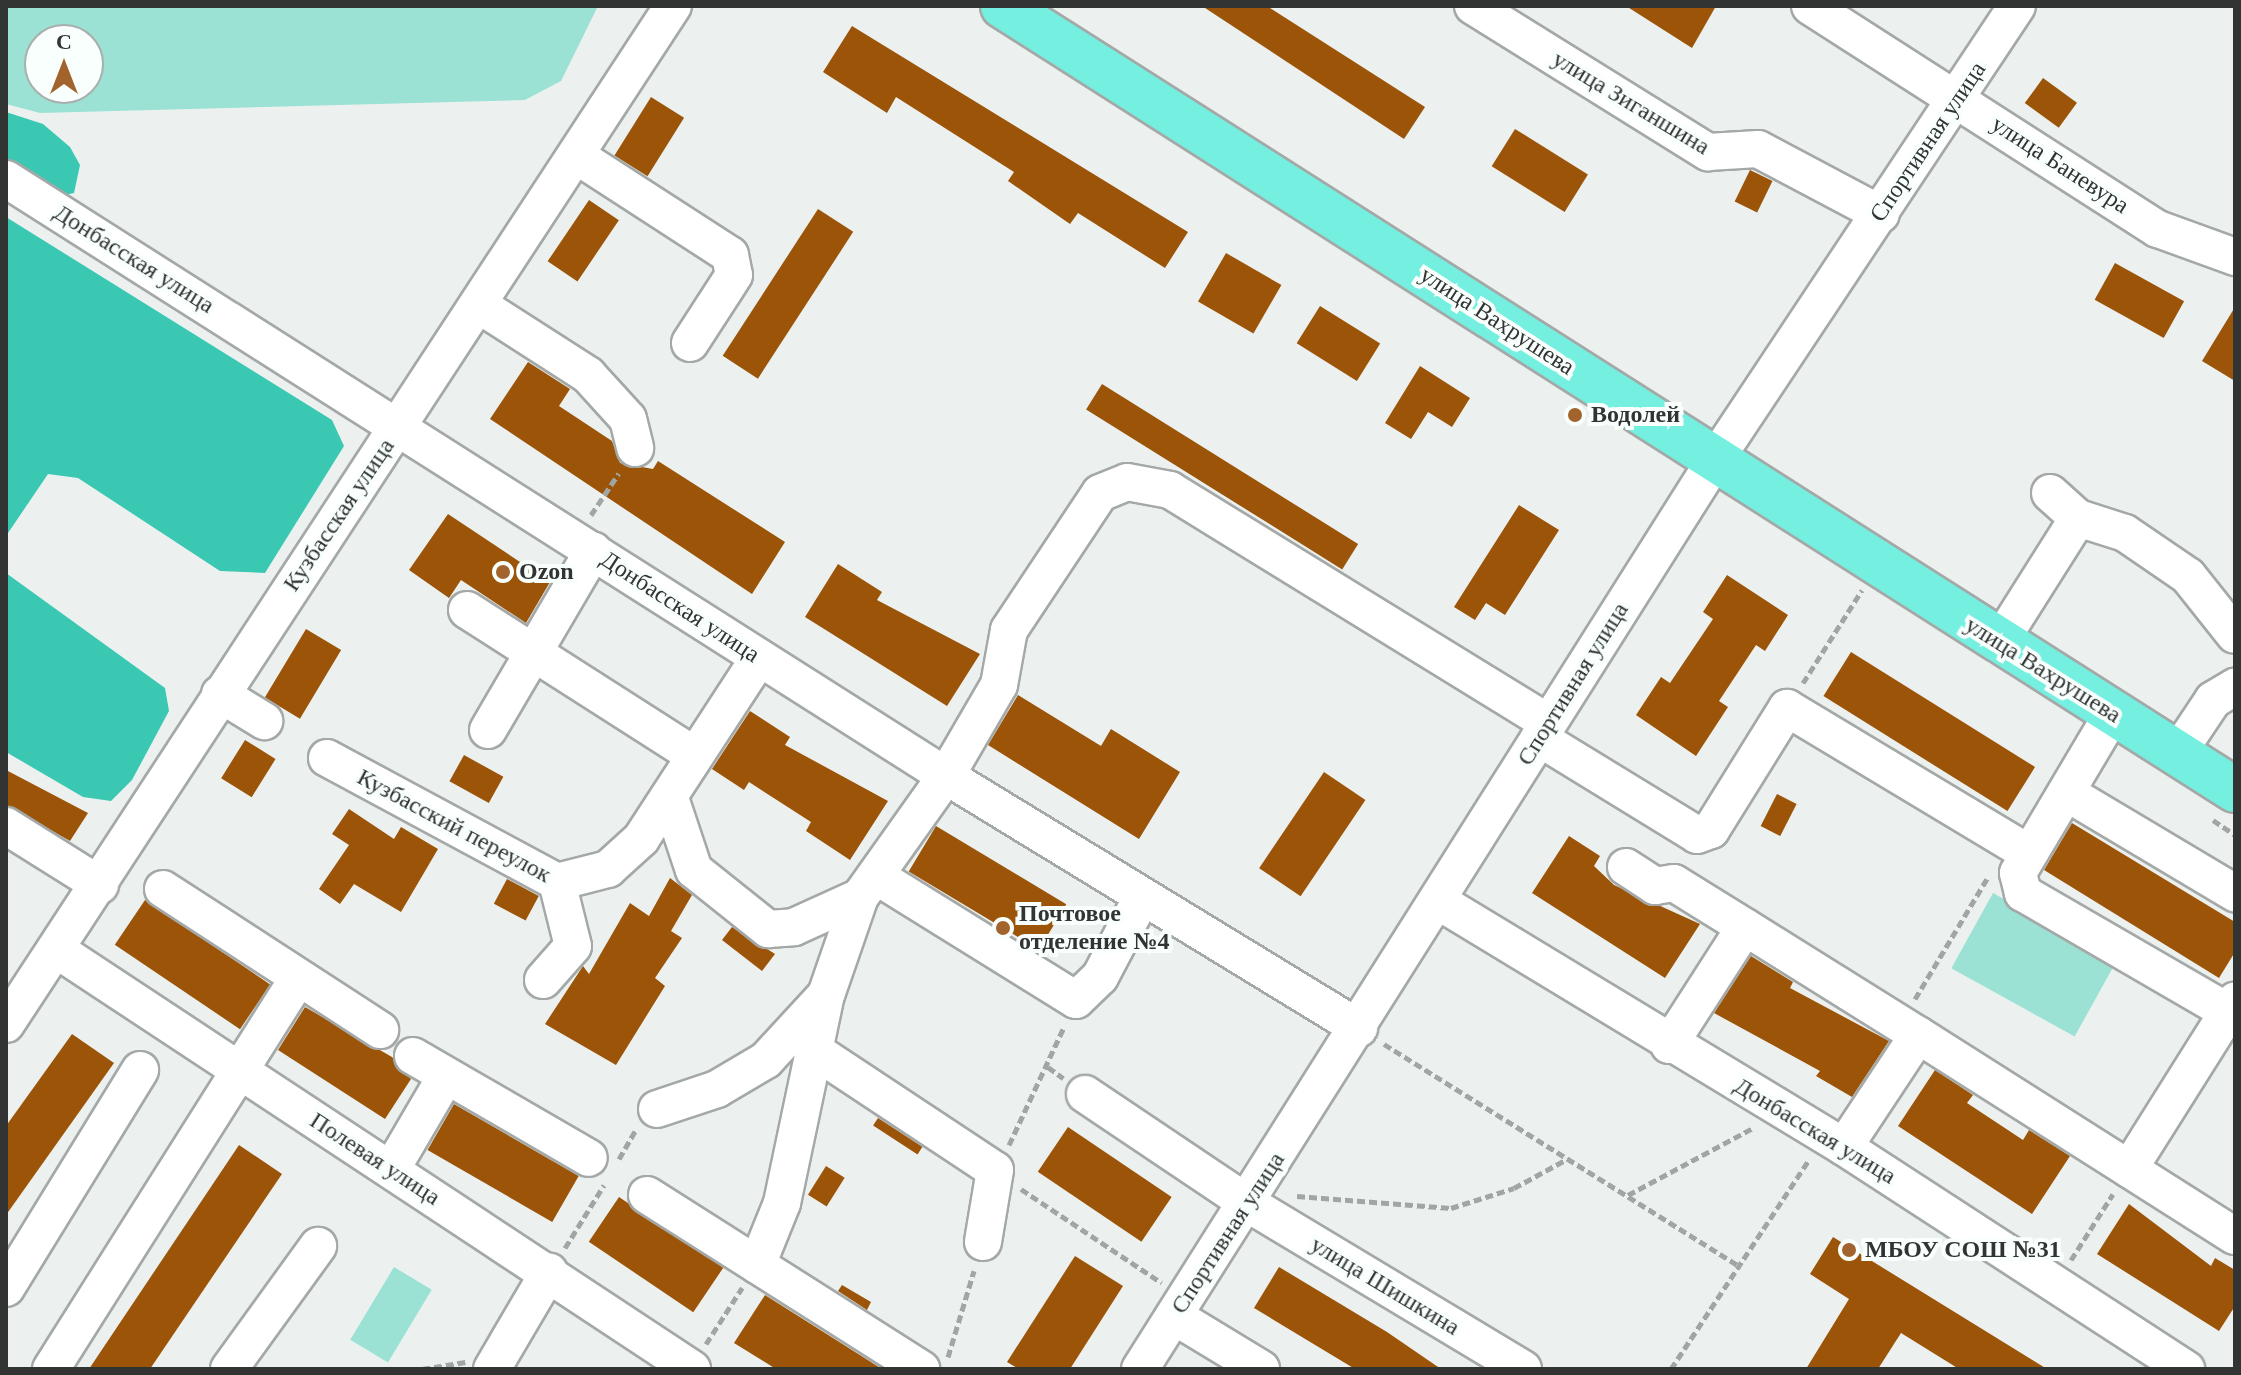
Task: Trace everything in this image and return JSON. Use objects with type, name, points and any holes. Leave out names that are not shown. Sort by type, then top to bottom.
[{"type":"main road","name":"улица Вахрушева","points":[[1003,6],[1878,566],[2235,790]]},
{"type":"street","name":"Кузбасская улица","points":[[6,1024],[100,885],[220,694],[673,6]]},
{"type":"street","name":"улица Зиганшина","points":[[1473,6],[1708,152],[1758,149],[1881,214]]},
{"type":"street","name":"улица Баневура","points":[[1810,6],[2158,229],[2235,257]]},
{"type":"street","name":"Спортивная улица","points":[[1140,1369],[1359,1028],[1715,460],[2017,6]]},
{"type":"street","points":[[577,156],[730,255],[734,275],[690,343]]},
{"type":"street","name":"Донбасская улица","points":[[6,179],[399,425],[946,776],[1359,1028]]},
{"type":"street","points":[[479,305],[588,375],[628,419],[635,448]]},
{"type":"street","points":[[757,1265],[782,1203],[818,1053],[826,995],[868,886],[946,776],[999,685],[1009,630],[1100,493],[1127,482],[1170,490],[1544,731],[1697,835]]},
{"type":"street","points":[[2050,493],[2078,518],[2125,533],[2188,576],[2235,635]]},
{"type":"street","points":[[1999,643],[2078,518]]},
{"type":"street","points":[[488,730],[532,652],[584,545]]},
{"type":"street","points":[[467,610],[694,755]]},
{"type":"street","name":"Кузбасский переулок","points":[[327,758],[557,882],[608,869],[671,801],[694,755],[759,658]]},
{"type":"street","points":[[2177,754],[2213,700],[2235,687]]},
{"type":"street","points":[[220,694],[264,721]]},
{"type":"street","points":[[1697,835],[1711,830],[1787,708],[2019,847]]},
{"type":"street","points":[[2113,713],[2067,793],[2019,847],[2018,873],[2023,893],[2232,1006],[2129,1169]]},
{"type":"street","points":[[2067,793],[2235,893]]},
{"type":"street","points":[[671,801],[694,870],[768,929],[794,927],[868,886]]},
{"type":"street","points":[[6,826],[100,885]]},
{"type":"street","points":[[1697,835],[1700,899]]},
{"type":"street","points":[[1626,867],[1655,886],[1674,883],[2235,1236]]},
{"type":"street","points":[[543,980],[573,946],[557,882]]},
{"type":"street","points":[[868,886],[1076,1000],[1100,977],[1142,897]]},
{"type":"street","points":[[163,889],[380,1030]]},
{"type":"street","name":"Донбасская улица","points":[[1438,901],[2058,1281],[2186,1369]]},
{"type":"street","points":[[1669,1045],[1745,927]]},
{"type":"street","name":"Полевая улица","points":[[57,950],[549,1272],[691,1369]]},
{"type":"street","points":[[51,1369],[298,979]]},
{"type":"street","points":[[657,1109],[717,1089],[766,1060],[826,995]]},
{"type":"street","points":[[1834,1142],[1909,1029]]},
{"type":"street","points":[[818,1053],[995,1170],[983,1242]]},
{"type":"street","points":[[413,1056],[445,1078],[589,1158]]},
{"type":"street","points":[[6,1288],[140,1070]]},
{"type":"street","points":[[391,1170],[445,1078]]},
{"type":"street","name":"улица Шишкина","points":[[1085,1094],[1523,1369]]},
{"type":"street","points":[[647,1195],[921,1369]]},
{"type":"street","points":[[229,1369],[318,1246]]},
{"type":"street","points":[[492,1369],[549,1272]]},
{"type":"street","points":[[1180,1307],[1261,1369]]},
{"type":"path","points":[[584,545],[635,448]]},
{"type":"path","points":[[1787,708],[1878,566]]},
{"type":"path","points":[[1909,1029],[2019,847]]},
{"type":"path","points":[[1076,1000],[1031,1108],[995,1170],[1180,1307]]},
{"type":"path","points":[[1359,1028],[1739,1266]]},
{"type":"path","points":[[1627,1195],[1786,1113]]},
{"type":"path","points":[[1671,1369],[1739,1266],[1834,1142]]},
{"type":"path","points":[[1252,1197],[1389,1208],[1451,1208],[1514,1188],[1567,1159]]},
{"type":"path","points":[[2058,1281],[2129,1169]]},
{"type":"path","points":[[944,1369],[983,1242]]},
{"type":"path","points":[[691,1369],[757,1265]]},
{"type":"green space","points":[[6,6],[598,6],[561,81],[525,100],[40,113],[6,104]]},
{"type":"green space","points":[[6,112],[43,124],[70,147],[80,165],[74,193],[60,196],[6,160]]},
{"type":"green space","points":[[6,217],[332,420],[344,446],[265,573],[220,571],[78,478],[48,474],[6,536]]},
{"type":"green space","points":[[6,573],[165,688],[169,711],[132,780],[111,801],[83,797],[6,752]]},
{"type":"green space","points":[[1993,893],[2116,961],[2075,1037],[1951,968]]},
{"type":"green space","points":[[394,1267],[432,1290],[388,1363],[350,1340]]},
{"type":"building","points":[[1202,6],[1267,6],[1425,107],[1404,139]]},
{"type":"building","points":[[1626,6],[1716,6],[1692,48]]},
{"type":"building","points":[[852,26],[1188,232],[1165,268],[1078,213],[1070,224],[1008,181],[1014,172],[896,97],[887,113],[823,72]]},
{"type":"building","points":[[2043,78],[2077,103],[2059,128],[2025,103]]},
{"type":"building","points":[[651,97],[684,118],[648,176],[614,156]]},
{"type":"building","points":[[1515,129],[1588,175],[1565,212],[1492,166]]},
{"type":"building","points":[[1750,170],[1772,181],[1757,212],[1735,201]]},
{"type":"building","points":[[589,200],[619,220],[577,281],[548,261]]},
{"type":"building","points":[[818,209],[853,232],[758,379],[723,356]]},
{"type":"building","points":[[1226,253],[1281,285],[1253,333],[1198,301]]},
{"type":"building","points":[[2115,263],[2184,301],[2164,338],[2095,300]]},
{"type":"building","points":[[1320,306],[1380,344],[1357,381],[1297,343]]},
{"type":"building","points":[[2235,307],[2235,381],[2202,361]]},
{"type":"building","points":[[528,362],[570,389],[559,406],[612,441],[620,463],[653,469],[658,461],[785,542],[752,594],[490,419]]},
{"type":"building","points":[[1420,366],[1470,398],[1452,427],[1428,412],[1411,439],[1385,423]]},
{"type":"building","points":[[1102,384],[1358,544],[1342,569],[1086,409]]},
{"type":"building","points":[[1519,505],[1559,530],[1505,615],[1486,603],[1475,620],[1454,607]]},
{"type":"building","points":[[448,514],[550,582],[526,623],[461,580],[449,598],[409,570]]},
{"type":"building","points":[[838,564],[882,592],[877,600],[980,654],[947,706],[805,617]]},
{"type":"building","points":[[1727,575],[1788,615],[1765,651],[1756,645],[1719,701],[1728,707],[1696,756],[1636,715],[1661,677],[1670,683],[1713,619],[1703,612]]},
{"type":"building","points":[[306,629],[341,650],[300,719],[265,698]]},
{"type":"building","points":[[1851,652],[2035,767],[2007,811],[1823,696]]},
{"type":"building","points":[[1018,695],[1101,746],[1111,729],[1180,772],[1139,839],[988,745]]},
{"type":"building","points":[[750,711],[790,737],[785,745],[888,801],[850,860],[806,831],[811,822],[749,782],[744,790],[712,769]]},
{"type":"building","points":[[245,740],[276,759],[252,797],[221,778]]},
{"type":"building","points":[[464,755],[503,777],[489,803],[449,781]]},
{"type":"building","points":[[6,770],[88,813],[70,841],[6,805]]},
{"type":"building","points":[[1324,772],[1365,800],[1301,896],[1259,868]]},
{"type":"building","points":[[1777,794],[1797,804],[1780,836],[1761,826]]},
{"type":"building","points":[[349,809],[394,839],[401,827],[438,849],[401,912],[354,884],[340,904],[319,889],[349,845],[332,834]]},
{"type":"building","points":[[2072,823],[2235,922],[2235,952],[2219,978],[2044,870]]},
{"type":"building","points":[[936,826],[1066,904],[1039,950],[909,871]]},
{"type":"building","points":[[1569,836],[1600,856],[1594,866],[1614,885],[1700,924],[1665,978],[1532,893]]},
{"type":"building","points":[[670,878],[692,895],[671,931],[682,938],[655,978],[665,986],[616,1065],[545,1024],[583,966],[589,974],[630,903],[649,916]]},
{"type":"building","points":[[507,879],[539,896],[526,921],[494,904]]},
{"type":"building","points":[[145,900],[270,984],[240,1029],[115,945]]},
{"type":"building","points":[[732,927],[775,954],[762,971],[722,940]]},
{"type":"building","points":[[1751,956],[1793,982],[1790,988],[1889,1041],[1852,1097],[1816,1076],[1820,1071],[1714,1013]]},
{"type":"building","points":[[305,1007],[392,1057],[411,1079],[385,1119],[278,1050]]},
{"type":"building","points":[[72,1034],[114,1063],[6,1215],[6,1126]]},
{"type":"building","points":[[1935,1070],[1973,1095],[1967,1103],[2023,1140],[2029,1130],[2070,1156],[2032,1214],[1898,1126]]},
{"type":"building","points":[[454,1104],[579,1176],[552,1222],[428,1150]]},
{"type":"building","points":[[878,1118],[922,1147],[918,1154],[873,1126]]},
{"type":"building","points":[[1068,1127],[1172,1197],[1141,1242],[1038,1172]]},
{"type":"building","points":[[239,1145],[282,1174],[150,1369],[89,1369]]},
{"type":"building","points":[[826,1166],[845,1178],[827,1206],[808,1195]]},
{"type":"building","points":[[619,1197],[723,1267],[693,1312],[589,1242]]},
{"type":"building","points":[[2129,1204],[2211,1266],[2215,1258],[2235,1270],[2235,1306],[2219,1331],[2097,1254]]},
{"type":"building","points":[[1833,1237],[2047,1369],[1959,1369],[1901,1333],[1878,1369],[1806,1369],[1849,1299],[1810,1274]]},
{"type":"building","points":[[1075,1256],[1123,1286],[1070,1369],[1019,1369],[1007,1362]]},
{"type":"building","points":[[1279,1267],[1387,1332],[1441,1369],[1355,1369],[1254,1308]]},
{"type":"building","points":[[842,1285],[871,1302],[867,1310],[838,1291]]},
{"type":"building","points":[[765,1295],[882,1369],[776,1369],[734,1343]]},
{"type":"place","name":"Водолей","points":[[1575,415]]},
{"type":"place","name":"Ozon","points":[[503,572]]},
{"type":"place","name":"Почтовое отделение №4","points":[[1003,928]]},
{"type":"place","name":"МБОУ СОШ №31","points":[[1849,1250]]}]
